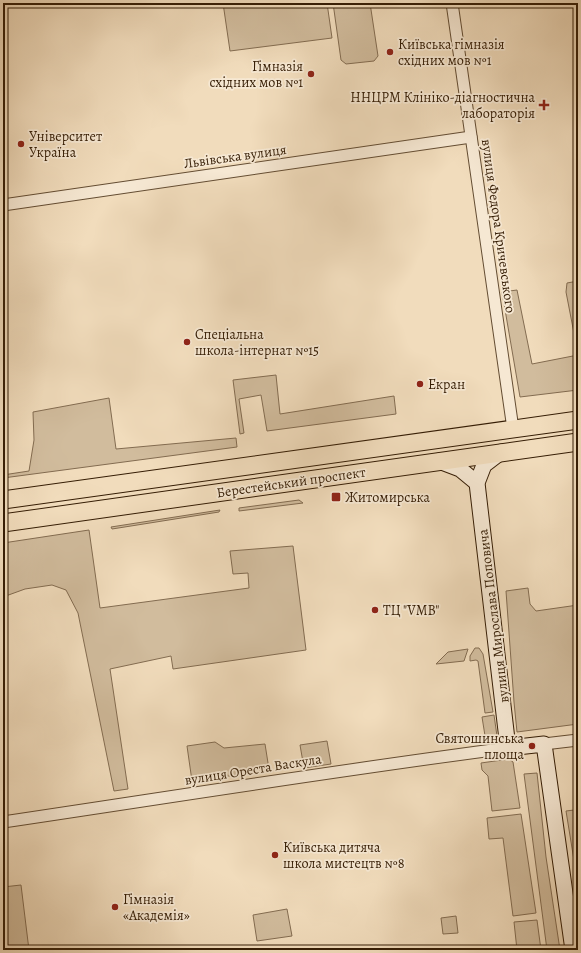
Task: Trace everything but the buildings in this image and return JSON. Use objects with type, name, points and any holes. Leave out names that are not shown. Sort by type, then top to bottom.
[{"type":"main road","name":"Берестейський проспект","points":[[3,500],[578,420]]},
{"type":"main road","name":"Берестейський проспект","points":[[3,523],[578,442]]},
{"type":"street","name":"вулиця Федора Кричевського","points":[[452,3],[513,429]]},
{"type":"street","name":"Львівська вулиця","points":[[3,205],[471,137]]},
{"type":"street","name":"вулиця Мирослава Поповича","points":[[501,452],[484,465],[477,483],[508,748]]},
{"type":"street","points":[[439,461],[460,469],[477,483]]},
{"type":"street","points":[[508,748],[578,740]]},
{"type":"street","points":[[544,744],[573,950]]},
{"type":"street","name":"вулиця Ореста Васкула","points":[[3,822],[368,767],[508,748]]},
{"type":"shaded area","points":[[223,3],[327,3],[332,38],[230,51]]},
{"type":"shaded area","points":[[333,3],[370,3],[378,56],[374,61],[346,64],[341,60]]},
{"type":"shaded area","points":[[578,281],[578,354],[566,292],[567,283]]},
{"type":"shaded area","points":[[517,290],[532,364],[578,355],[578,390],[520,397],[502,292]]},
{"type":"shaded area","points":[[276,375],[280,414],[394,396],[396,414],[267,431],[261,395],[239,399],[244,433],[240,434],[233,380]]},
{"type":"shaded area","points":[[109,398],[116,449],[236,438],[237,447],[3,478],[3,475],[29,471],[34,440],[33,412]]},
{"type":"shaded area","points":[[299,500],[303,503],[239,511],[239,508]]},
{"type":"shaded area","points":[[220,510],[219,512],[112,529],[111,527]]},
{"type":"shaded area","points":[[89,530],[100,608],[249,588],[248,573],[233,574],[230,551],[293,546],[306,650],[173,669],[171,656],[110,669],[128,789],[114,791],[78,613],[66,590],[52,585],[25,589],[3,597],[3,543]]},
{"type":"shaded area","points":[[528,588],[530,604],[536,611],[578,605],[578,724],[517,732],[506,591]]},
{"type":"shaded area","points":[[475,648],[479,648],[483,654],[493,712],[485,713],[478,661],[470,661],[470,656]]},
{"type":"shaded area","points":[[468,649],[464,661],[436,664],[448,652]]},
{"type":"shaded area","points":[[494,715],[497,736],[494,741],[486,742],[482,717]]},
{"type":"shaded area","points":[[327,741],[331,764],[304,768],[300,745]]},
{"type":"shaded area","points":[[215,742],[224,748],[265,744],[268,763],[267,771],[192,781],[187,746]]},
{"type":"shaded area","points":[[509,759],[513,762],[520,808],[492,811],[488,776],[482,770],[481,763]]},
{"type":"shaded area","points":[[537,773],[546,857],[560,950],[547,950],[524,774]]},
{"type":"shaded area","points":[[574,810],[578,838],[578,885],[566,811]]},
{"type":"shaded area","points":[[521,814],[536,913],[513,916],[503,838],[489,839],[487,818]]},
{"type":"shaded area","points":[[21,885],[29,950],[3,950],[3,887]]},
{"type":"shaded area","points":[[287,909],[292,936],[257,941],[253,915]]},
{"type":"shaded area","points":[[456,916],[458,933],[443,934],[441,918]]},
{"type":"shaded area","points":[[537,920],[541,950],[517,950],[514,922]]},
{"type":"place","name":"Київська гімназія східних мов №1","points":[[390,52]]},
{"type":"place","name":"Гімназія східних мов №1","points":[[311,74]]},
{"type":"place","name":"ННЦРМ Клініко-діагностична лабораторія","points":[[544,105]]},
{"type":"place","name":"Університет Україна","points":[[21,144]]},
{"type":"place","name":"Спеціальна школа-інтернат №15","points":[[187,342]]},
{"type":"place","name":"Екран","points":[[420,384]]},
{"type":"place","name":"Житомирська","points":[[336,497]]},
{"type":"place","name":"ТЦ \"VMB\"","points":[[375,610]]},
{"type":"place","name":"Святошинська площа","points":[[532,746]]},
{"type":"place","name":"Київська дитяча школа мистецтв №8","points":[[275,855]]},
{"type":"place","name":"Гімназія «Академія»","points":[[115,907]]}]
